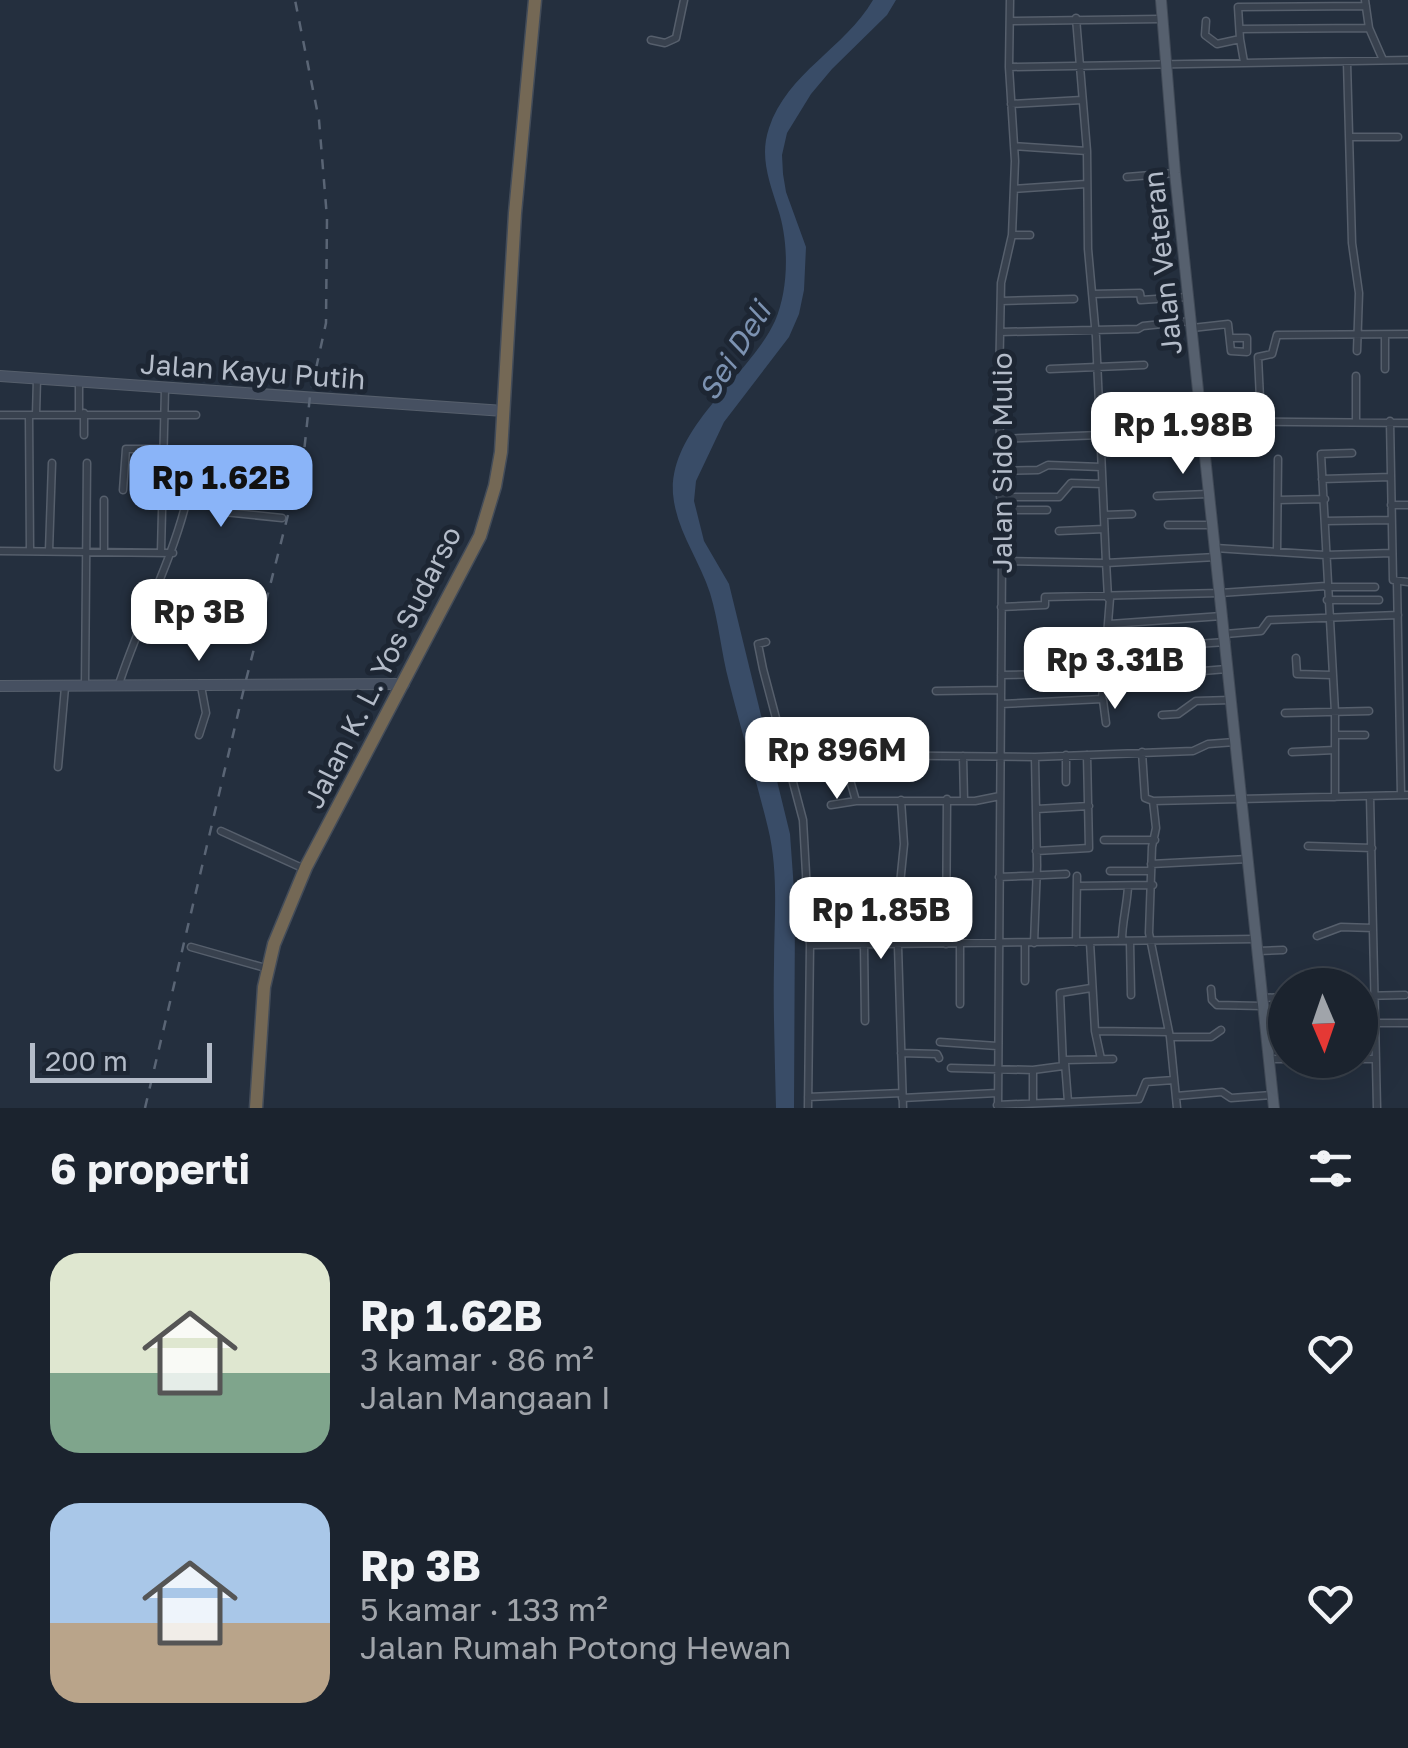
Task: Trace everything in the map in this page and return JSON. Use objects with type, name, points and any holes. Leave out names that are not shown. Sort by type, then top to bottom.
[{"type":"highway","name":"Jalan K. L. Yos Sudarso","points":[[501,412],[508,214],[527,0]]},
{"type":"highway","name":"Jalan K. L. Yos Sudarso","points":[[253,1108],[264,988],[274,944],[306,867],[402,683],[483,505],[501,412],[536,0]]},
{"type":"highway","name":"Jalan K. L. Yos Sudarso","points":[[253,1108],[256,999],[262,967],[300,867],[402,683]]},
{"type":"main road","name":"Jalan Veteran","points":[[1159,7],[1268,1050]]},
{"type":"main road","name":"Jalan Veteran","points":[[1271,1078],[1274,1108]]},
{"type":"street","points":[[651,40],[665,43],[676,38],[684,0]]},
{"type":"street","name":"Jalan Sido Mulio","points":[[997,1107],[1000,332],[1001,283],[1012,235],[1014,189],[1010,0]]},
{"type":"street","points":[[1244,62],[1238,4],[1366,3],[1369,28],[1383,60]]},
{"type":"street","points":[[1010,21],[1076,18],[1092,22],[1159,7]]},
{"type":"street","points":[[1076,18],[1087,151],[1109,598],[1108,650],[1102,669],[1106,723]]},
{"type":"street","points":[[1206,21],[1205,36],[1215,44],[1240,39]]},
{"type":"street","points":[[1240,28],[1369,28]]},
{"type":"street","points":[[1009,67],[1408,60]]},
{"type":"street","points":[[1346,62],[1352,243],[1359,293],[1358,350]]},
{"type":"street","points":[[1010,104],[1082,100]]},
{"type":"street","points":[[1348,136],[1398,136]]},
{"type":"street","points":[[1014,146],[1087,151]]},
{"type":"street","points":[[1128,177],[1175,174]]},
{"type":"street","points":[[1014,189],[1086,184]]},
{"type":"street","points":[[1012,235],[1030,235]]},
{"type":"street","points":[[1092,294],[1140,293],[1141,300],[1188,297]]},
{"type":"street","points":[[1001,301],[1074,299]]},
{"type":"street","points":[[1000,332],[1228,324],[1231,338]]},
{"type":"street","points":[[1261,420],[1258,357],[1272,354],[1277,335],[1408,334]]},
{"type":"street","points":[[1385,335],[1386,369]]},
{"type":"street","points":[[1050,369],[1144,365]]},
{"type":"street","name":"Jalan Kayu Putih","points":[[0,376],[501,412]]},
{"type":"street","points":[[1356,376],[1356,421]]},
{"type":"street","points":[[30,550],[37,378]]},
{"type":"street","points":[[78,380],[84,435]]},
{"type":"street","points":[[161,552],[165,389]]},
{"type":"street","points":[[1099,401],[1199,396]]},
{"type":"street","points":[[0,415],[196,415]]},
{"type":"street","points":[[1202,422],[1408,423]]},
{"type":"street","points":[[1390,422],[1392,580],[1408,582]]},
{"type":"street","points":[[999,440],[1101,435]]},
{"type":"street","points":[[1101,451],[1204,444]]},
{"type":"street","points":[[123,490],[126,448],[164,449]]},
{"type":"street","points":[[1335,797],[1336,735],[1321,454],[1352,454]]},
{"type":"street","points":[[1277,552],[1278,459]]},
{"type":"street","points":[[48,552],[52,463]]},
{"type":"street","points":[[85,686],[87,463]]},
{"type":"street","points":[[1000,472],[1038,470],[1048,465],[1101,468]]},
{"type":"street","points":[[1322,479],[1392,476]]},
{"type":"street","points":[[1000,496],[1060,497],[1071,483],[1102,484]]},
{"type":"street","points":[[1157,496],[1210,494]]},
{"type":"street","points":[[104,500],[104,550]]},
{"type":"street","points":[[1278,500],[1334,504]]},
{"type":"street","points":[[119,685],[173,553],[186,503]]},
{"type":"street","points":[[162,504],[222,506],[224,512],[282,518]]},
{"type":"street","points":[[1391,505],[1408,505]]},
{"type":"street","points":[[1001,510],[1046,510]]},
{"type":"street","points":[[1104,515],[1132,514]]},
{"type":"street","points":[[1326,521],[1392,520]]},
{"type":"street","points":[[1168,525],[1213,524]]},
{"type":"street","points":[[1059,530],[1104,529]]},
{"type":"street","points":[[0,550],[173,553]]},
{"type":"street","points":[[1002,560],[1106,562],[1216,553],[1392,553]]},
{"type":"street","points":[[1142,752],[1144,798],[1153,801],[1404,795],[1397,582]]},
{"type":"street","points":[[1001,607],[1045,606],[1045,597],[1375,587]]},
{"type":"street","points":[[157,590],[202,597]]},
{"type":"street","points":[[1326,600],[1378,600]]},
{"type":"street","points":[[1108,650],[1225,638],[1260,631],[1268,620],[1398,615]]},
{"type":"street","points":[[1110,624],[1223,616]]},
{"type":"street","points":[[1398,633],[1408,633]]},
{"type":"street","points":[[1073,634],[1109,634]]},
{"type":"street","points":[[766,642],[759,643],[759,648],[802,820],[810,944],[808,1108]]},
{"type":"street","points":[[1296,658],[1297,674],[1331,675]]},
{"type":"street","points":[[1398,660],[1408,660]]},
{"type":"street","points":[[1072,664],[1105,664]]},
{"type":"street","points":[[1176,681],[1178,672],[1228,669]]},
{"type":"street","points":[[1001,675],[1047,674]]},
{"type":"street","points":[[0,686],[402,683]]},
{"type":"street","points":[[199,735],[206,714],[201,684]]},
{"type":"street","points":[[58,766],[64,686]]},
{"type":"street","points":[[936,691],[1001,690]]},
{"type":"street","points":[[1001,704],[1102,699]]},
{"type":"street","points":[[1162,716],[1178,714],[1196,701],[1232,700]]},
{"type":"street","points":[[1285,712],[1368,711]]},
{"type":"street","points":[[1336,735],[1365,736]]},
{"type":"street","points":[[856,802],[847,756],[1035,757],[1198,750],[1208,744],[1236,742]]},
{"type":"street","points":[[1292,752],[1336,750]]},
{"type":"street","points":[[1036,851],[1089,848],[1087,754]]},
{"type":"street","points":[[1066,755],[1066,782]]},
{"type":"street","points":[[963,756],[964,800]]},
{"type":"street","points":[[1025,981],[1036,876],[1035,757]]},
{"type":"street","points":[[831,805],[1000,796]]},
{"type":"street","points":[[1370,796],[1373,968]]},
{"type":"street","points":[[946,944],[947,799]]},
{"type":"street","points":[[901,800],[904,844],[898,914],[902,1108]]},
{"type":"street","points":[[1153,801],[1152,941],[1177,1108]]},
{"type":"street","points":[[1036,809],[1088,806]]},
{"type":"street","points":[[221,831],[300,867]]},
{"type":"street","points":[[1104,840],[1155,840]]},
{"type":"street","points":[[1308,846],[1372,848]]},
{"type":"street","points":[[1110,871],[1248,859]]},
{"type":"street","points":[[999,877],[1066,874]]},
{"type":"street","points":[[1076,942],[1077,876]]},
{"type":"street","points":[[1077,886],[1153,885]]},
{"type":"street","points":[[1128,886],[1126,913],[1122,918],[1131,996]]},
{"type":"street","points":[[806,892],[875,892]]},
{"type":"street","points":[[1317,936],[1341,927],[1372,928]]},
{"type":"street","points":[[810,944],[1152,941],[1257,945],[1284,950]]},
{"type":"street","points":[[1090,942],[1095,1031],[1101,1060]]},
{"type":"street","points":[[864,944],[864,1020]]},
{"type":"street","points":[[960,945],[960,1004]]},
{"type":"street","points":[[191,946],[262,967]]},
{"type":"street","points":[[1068,1102],[1060,993],[1092,988]]},
{"type":"street","points":[[1211,989],[1217,1005],[1268,1001]]},
{"type":"street","points":[[1378,996],[1405,996]]},
{"type":"street","points":[[1378,1023],[1408,1023]]},
{"type":"street","points":[[1095,1031],[1211,1037],[1221,1030]]},
{"type":"street","points":[[940,1042],[997,1046]]},
{"type":"street","points":[[900,1053],[937,1054],[939,1058]]},
{"type":"street","points":[[950,1068],[1033,1070],[1059,1068],[1064,1062],[1112,1059]]},
{"type":"street","points":[[1033,1070],[1033,1104]]},
{"type":"street","points":[[1376,1078],[1377,1108]]},
{"type":"street","points":[[997,1107],[1139,1098],[1146,1082],[1174,1080]]},
{"type":"street","points":[[1176,1096],[1222,1092],[1231,1098],[1272,1095]]},
{"type":"street","points":[[808,1098],[997,1093]]},
{"type":"water","points":[[873,0],[896,0],[887,15],[811,94],[787,133],[782,155],[786,192],[806,247],[799,314],[789,337],[724,422],[696,481],[694,501],[704,541],[729,584],[790,834],[795,904],[794,1108],[776,1108],[774,862],[713,604],[678,520],[673,494],[675,470],[697,425],[763,342],[780,308],[786,251],[765,160],[766,139],[777,109],[802,76],[847,33]]},
{"type":"railway","points":[[145,1108],[304,452],[310,396],[326,323],[327,218],[319,120],[295,0]]},
{"type":"water label","name":"Sei Deli","points":[[734,351]]}]
